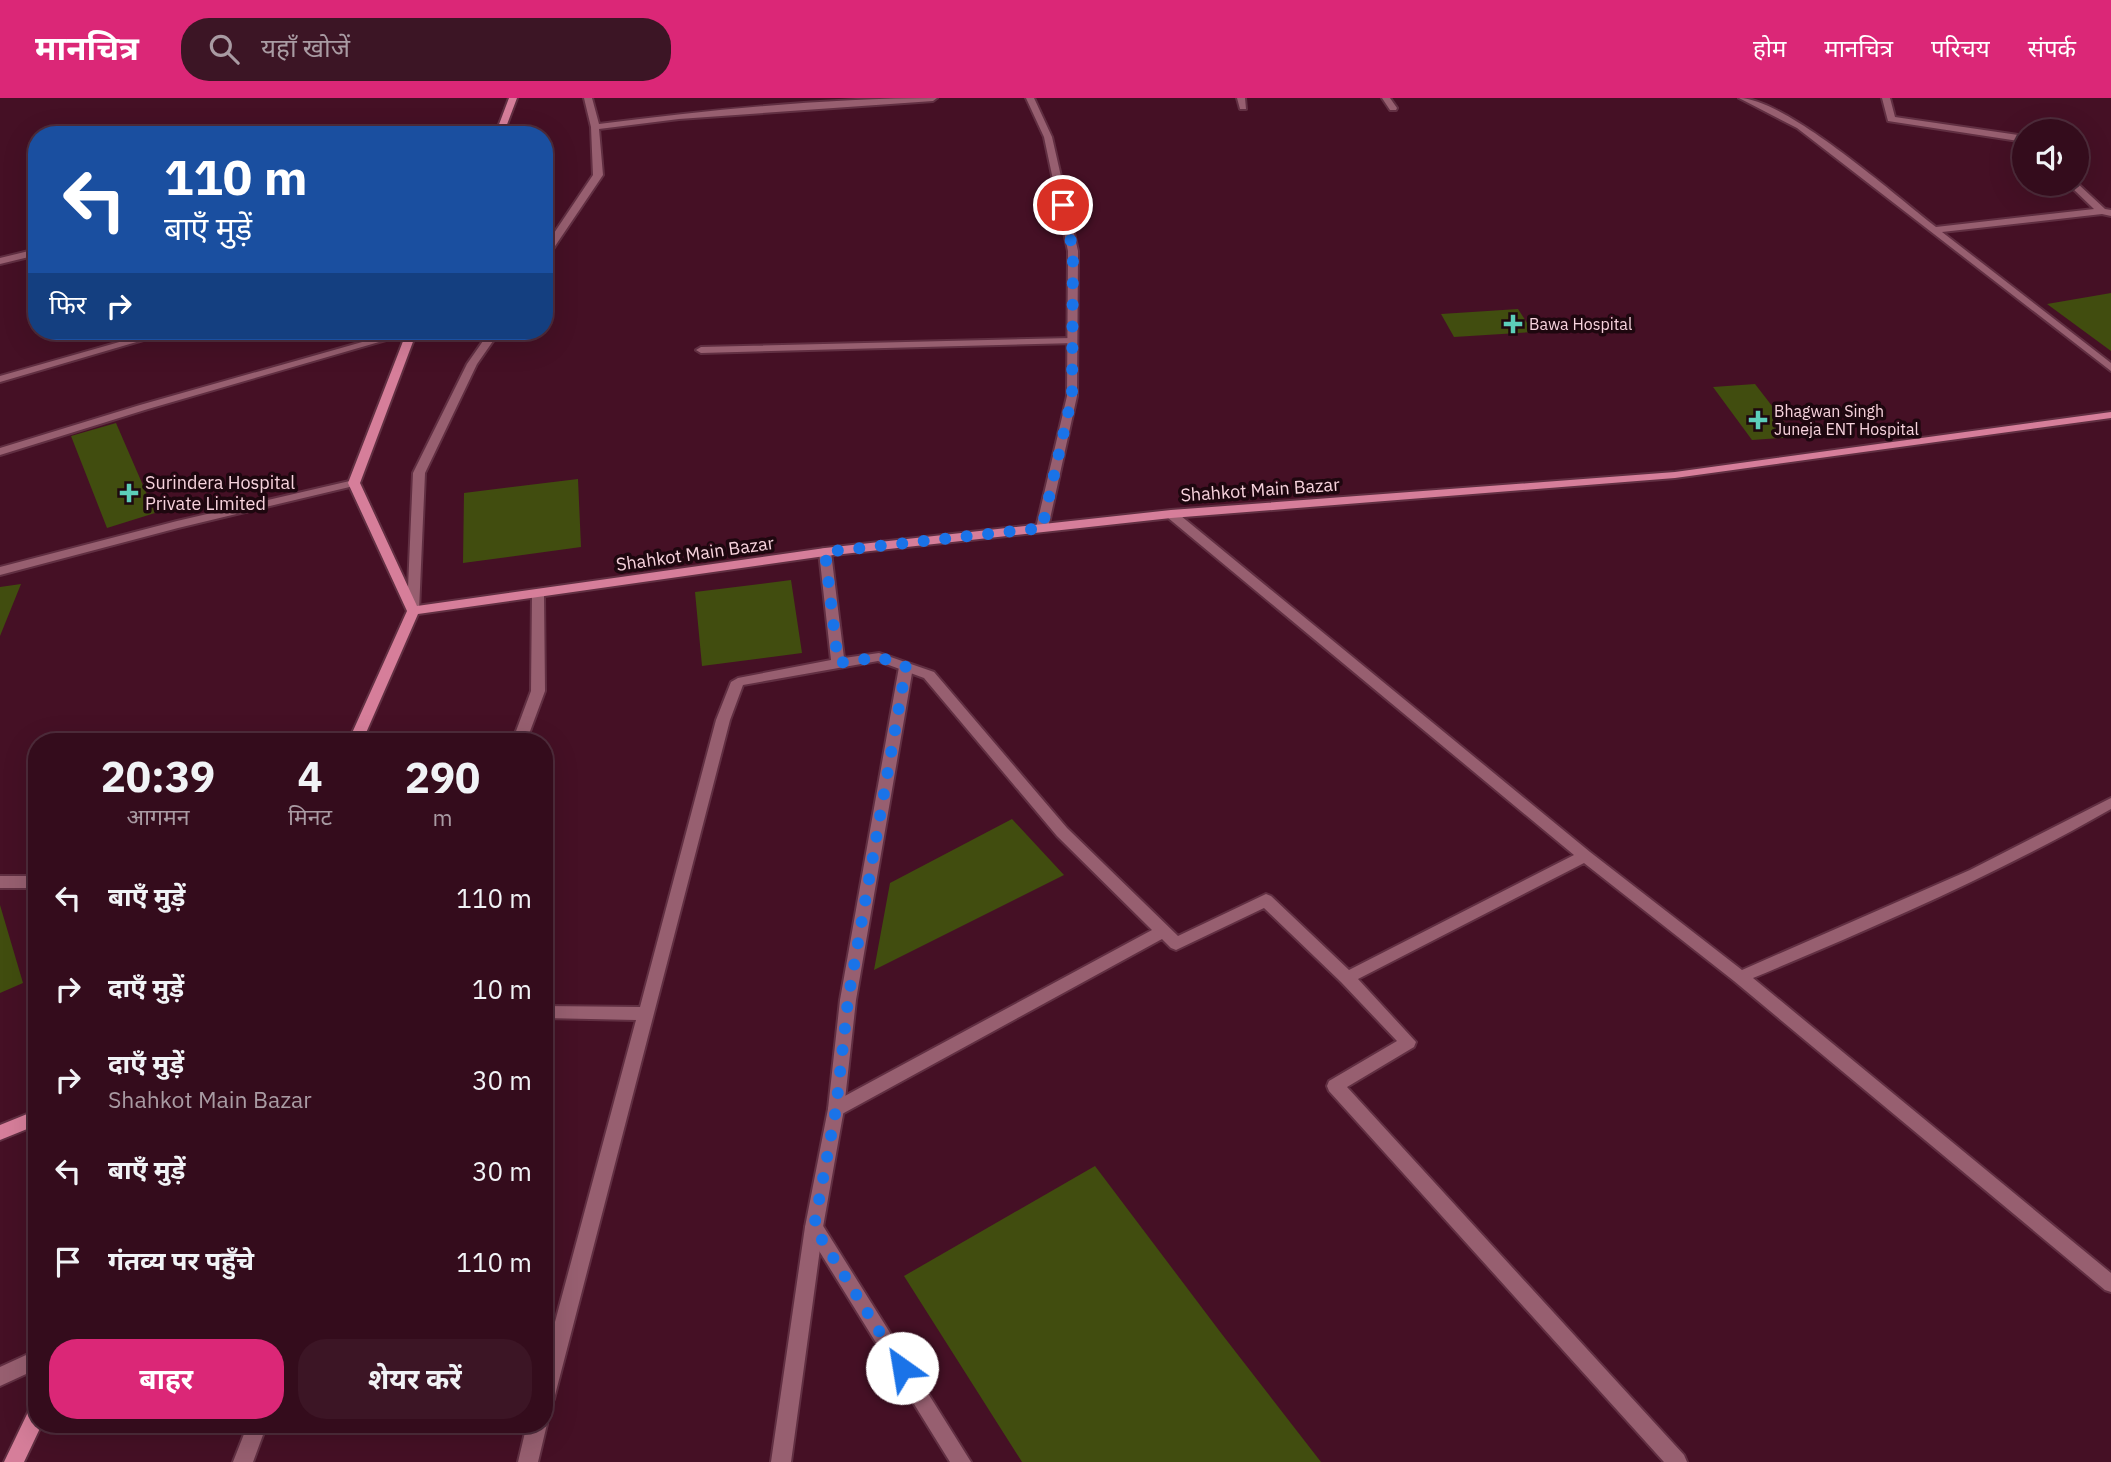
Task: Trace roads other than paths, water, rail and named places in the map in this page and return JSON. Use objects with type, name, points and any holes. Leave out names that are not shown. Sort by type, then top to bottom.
[{"type":"street","points":[[502,126],[513,98]]},
{"type":"street","points":[[553,242],[598,175],[595,127],[588,98]]},
{"type":"street","points":[[595,127],[819,102],[933,98]]},
{"type":"street","points":[[1030,98],[1048,137],[1073,251],[1072,396],[1042,528]]},
{"type":"street","points":[[1386,98],[1393,108]]},
{"type":"street","points":[[1743,98],[1800,126],[2111,368]]},
{"type":"street","points":[[1886,98],[1891,119],[2012,137]]},
{"type":"street","points":[[2087,196],[2106,212]]},
{"type":"street","points":[[1935,230],[2106,212]]},
{"type":"street","points":[[0,261],[28,254]]},
{"type":"street","points":[[0,379],[137,340]]},
{"type":"street","points":[[0,452],[144,407],[380,340]]},
{"type":"street","points":[[409,340],[354,484],[413,611]]},
{"type":"street","points":[[359,733],[413,611],[419,473],[472,364],[489,340]]},
{"type":"street","points":[[701,351],[1072,341]]},
{"type":"street","name":"Shahkot Main Bazar","points":[[413,611],[825,552],[1171,514],[1675,475],[2111,415]]},
{"type":"street","points":[[0,571],[177,525],[354,484]]},
{"type":"street","points":[[1171,514],[1585,856],[1740,977],[2111,1284]]},
{"type":"street","points":[[825,552],[838,663]]},
{"type":"street","points":[[522,733],[538,691],[538,594]]},
{"type":"street","points":[[553,1365],[723,720],[738,682],[879,657],[929,675],[1062,832],[1176,944],[1266,900],[1347,978],[1408,1042],[1335,1086],[1677,1462]]},
{"type":"street","points":[[781,1462],[814,1227],[836,1109],[848,1000],[906,667]]},
{"type":"street","points":[[1740,977],[1870,922],[2046,841],[2111,803]]},
{"type":"street","points":[[1347,978],[1585,856]]},
{"type":"street","points":[[0,882],[28,882]]},
{"type":"street","points":[[836,1109],[1164,930]]},
{"type":"street","points":[[553,1012],[646,1014]]},
{"type":"street","points":[[0,1133],[28,1121]]},
{"type":"street","points":[[814,1227],[961,1462]]},
{"type":"street","points":[[0,1377],[28,1363]]},
{"type":"street","points":[[14,1462],[28,1433]]},
{"type":"street","points":[[243,1462],[254,1433]]},
{"type":"street","points":[[528,1462],[535,1433]]},
{"type":"place","name":"Bawa Hospital","points":[[1513,324]]},
{"type":"place","name":"Bhagwan Singh Juneja ENT Hospital","points":[[1758,420]]},
{"type":"place","name":"Surindera Hospital Private Limited","points":[[129,493]]}]
